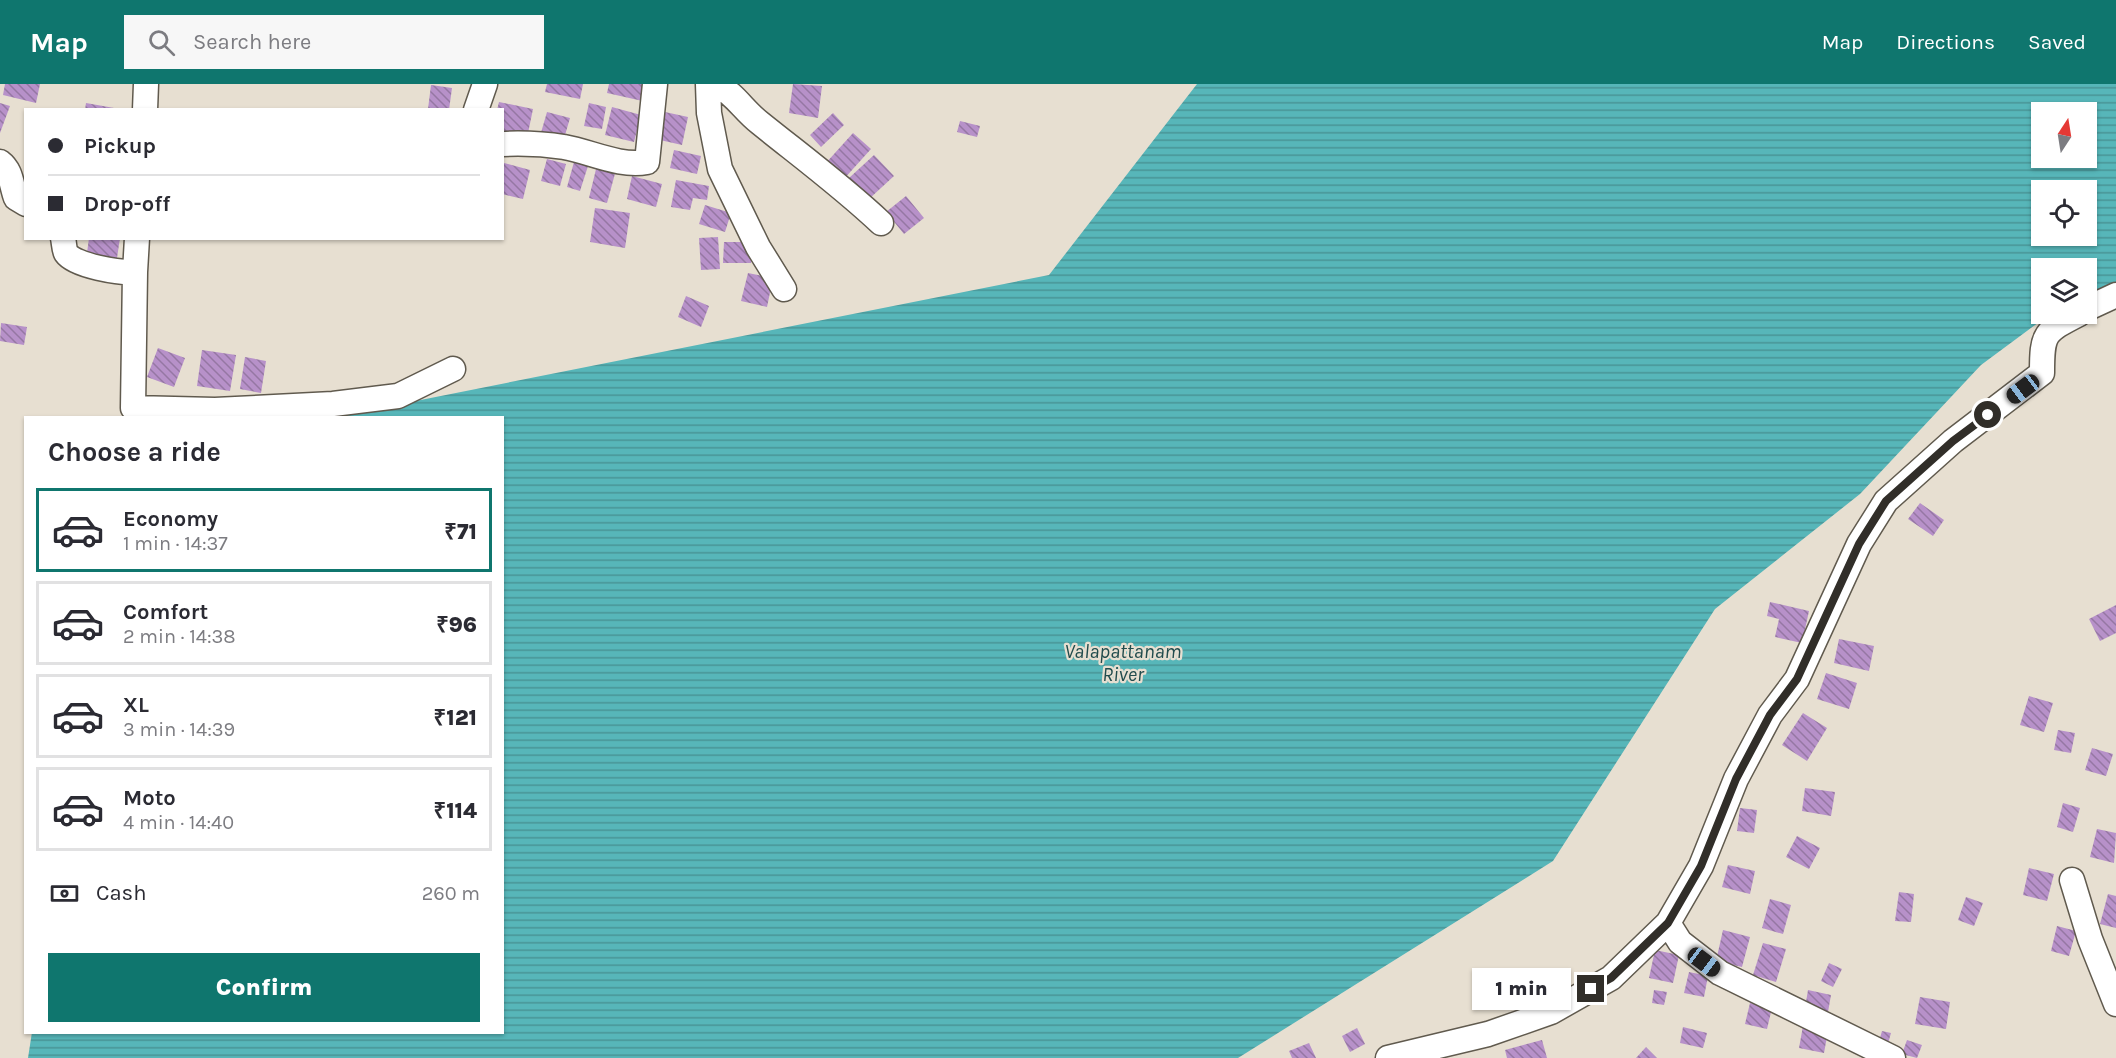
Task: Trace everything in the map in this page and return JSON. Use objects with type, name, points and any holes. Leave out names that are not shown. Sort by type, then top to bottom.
[{"type":"street","points":[[145,108],[146,84]]},
{"type":"street","points":[[477,108],[485,84]]},
{"type":"street","points":[[504,144],[563,147],[634,164],[647,162],[655,84]]},
{"type":"street","points":[[708,84],[709,113],[720,169],[758,247],[784,290]]},
{"type":"street","points":[[716,84],[729,91],[757,121],[841,186],[881,223]]},
{"type":"street","points":[[0,162],[11,176],[16,198],[24,203]]},
{"type":"street","points":[[63,240],[66,253],[78,262],[126,273],[135,272]]},
{"type":"street","points":[[137,240],[133,413],[333,404],[387,398],[398,396],[453,369]]},
{"type":"street","points":[[2097,304],[2116,294]]},
{"type":"street","points":[[1396,1057],[1488,1034],[1551,1012],[1611,978],[1668,923],[1701,866],[1736,779],[1770,715],[1797,679],[1859,544],[1886,501],[1953,441],[2042,373],[2042,348],[2050,329],[2060,324]]},
{"type":"street","points":[[2072,880],[2090,939],[2116,1004]]},
{"type":"street","points":[[1668,923],[1680,942],[1720,974],[1893,1058]]},
{"type":"water","name":"Valapattanam River","points":[[1197,84],[2116,84],[2116,282],[2097,290],[2097,258],[2031,258],[2031,324],[2036,324],[1981,365],[1860,494],[1715,609],[1553,861],[1238,1058],[28,1058],[32,1034],[504,1034],[504,416],[340,416],[1049,275]]},
{"type":"building","points":[[5,84],[40,84],[36,103],[3,95]]},
{"type":"building","points":[[547,84],[583,84],[580,99],[545,92]]},
{"type":"building","points":[[609,84],[651,84],[647,102],[607,93]]},
{"type":"building","points":[[793,84],[822,86],[818,118],[789,113]]},
{"type":"building","points":[[431,85],[452,88],[449,108],[428,108]]},
{"type":"building","points":[[499,102],[533,109],[527,138],[504,132],[504,108],[498,108]]},
{"type":"building","points":[[0,103],[10,106],[0,133]]},
{"type":"building","points":[[86,103],[114,108],[85,108]]},
{"type":"building","points":[[589,103],[606,107],[602,129],[584,126]]},
{"type":"building","points":[[612,107],[641,115],[634,142],[605,135]]},
{"type":"building","points":[[547,112],[570,118],[563,142],[540,136]]},
{"type":"building","points":[[665,112],[688,117],[682,145],[660,140]]},
{"type":"building","points":[[833,113],[844,125],[821,147],[810,135]]},
{"type":"building","points":[[960,121],[980,126],[977,137],[957,132]]},
{"type":"building","points":[[853,133],[871,149],[843,180],[825,164]]},
{"type":"building","points":[[674,150],[701,156],[697,174],[670,168]]},
{"type":"building","points":[[874,155],[894,176],[869,199],[849,178]]},
{"type":"building","points":[[547,159],[566,164],[560,186],[541,181]]},
{"type":"building","points":[[574,162],[588,166],[580,191],[567,187]]},
{"type":"building","points":[[504,163],[530,170],[523,199],[504,194]]},
{"type":"building","points":[[597,165],[616,170],[607,203],[589,198]]},
{"type":"building","points":[[632,176],[662,184],[656,207],[627,199]]},
{"type":"building","points":[[676,180],[709,186],[707,200],[693,198],[690,210],[671,207]]},
{"type":"building","points":[[906,196],[924,218],[904,234],[886,212]]},
{"type":"building","points":[[705,205],[731,213],[725,232],[699,224]]},
{"type":"building","points":[[595,208],[630,213],[625,248],[590,242]]},
{"type":"building","points":[[718,237],[720,269],[701,270],[699,238]]},
{"type":"building","points":[[89,240],[120,240],[117,258],[87,253]]},
{"type":"building","points":[[724,242],[751,242],[751,263],[723,263]]},
{"type":"building","points":[[748,273],[773,278],[767,307],[741,301]]},
{"type":"building","points":[[686,296],[709,306],[701,327],[678,317]]},
{"type":"building","points":[[1,323],[27,327],[24,345],[0,341]]},
{"type":"building","points":[[158,348],[185,358],[174,387],[147,377]]},
{"type":"building","points":[[202,350],[236,355],[230,391],[197,386]]},
{"type":"building","points":[[245,357],[266,361],[261,393],[240,389]]},
{"type":"building","points":[[1920,503],[1944,520],[1933,536],[1908,519]]},
{"type":"building","points":[[1770,602],[1809,611],[1802,643],[1775,637],[1779,619],[1767,616]]},
{"type":"building","points":[[2116,605],[2116,633],[2100,641],[2089,619]]},
{"type":"building","points":[[1839,639],[1874,646],[1869,671],[1834,663]]},
{"type":"building","points":[[1826,673],[1857,683],[1849,709],[1817,699]]},
{"type":"building","points":[[2029,696],[2053,703],[2044,732],[2020,725]]},
{"type":"building","points":[[1803,713],[1827,728],[1807,761],[1782,745]]},
{"type":"building","points":[[2058,730],[2075,733],[2071,753],[2054,750]]},
{"type":"building","points":[[2092,748],[2113,754],[2106,776],[2085,770]]},
{"type":"building","points":[[1805,788],[1835,792],[1831,816],[1802,811]]},
{"type":"building","points":[[2063,803],[2080,808],[2073,832],[2057,827]]},
{"type":"building","points":[[1740,808],[1757,810],[1754,833],[1737,831]]},
{"type":"building","points":[[2097,829],[2116,833],[2114,863],[2090,857]]},
{"type":"building","points":[[1797,836],[1820,848],[1809,869],[1786,857]]},
{"type":"building","points":[[1728,865],[1755,871],[1750,894],[1722,887]]},
{"type":"building","points":[[2029,868],[2054,874],[2047,901],[2023,895]]},
{"type":"building","points":[[1899,892],[1914,894],[1911,922],[1895,921]]},
{"type":"building","points":[[2108,894],[2116,896],[2116,928],[2100,924]]},
{"type":"building","points":[[1966,897],[1983,903],[1974,926],[1958,920]]},
{"type":"building","points":[[1770,899],[1791,905],[1783,934],[1762,928]]},
{"type":"building","points":[[2057,926],[2076,931],[2069,956],[2051,951]]},
{"type":"building","points":[[1723,930],[1750,937],[1742,967],[1716,961]]},
{"type":"building","points":[[1763,943],[1786,949],[1776,982],[1753,975]]},
{"type":"building","points":[[1655,950],[1679,955],[1673,983],[1649,978]]},
{"type":"building","points":[[1829,963],[1842,969],[1833,987],[1821,981]]},
{"type":"building","points":[[1689,972],[1708,976],[1704,997],[1684,993]]},
{"type":"building","points":[[1654,990],[1667,992],[1664,1005],[1652,1003]]},
{"type":"building","points":[[1808,990],[1831,995],[1828,1012],[1805,1008]]},
{"type":"building","points":[[1920,997],[1950,1002],[1946,1029],[1915,1024]]},
{"type":"building","points":[[1750,1003],[1772,1008],[1767,1029],[1745,1024]]},
{"type":"building","points":[[1803,1026],[1828,1031],[1824,1053],[1799,1048]]},
{"type":"building","points":[[1683,1027],[1707,1033],[1703,1048],[1680,1043]]},
{"type":"building","points":[[1357,1028],[1365,1044],[1350,1052],[1342,1036]]},
{"type":"building","points":[[1882,1031],[1891,1033],[1887,1047],[1878,1045]]},
{"type":"building","points":[[1542,1040],[1547,1058],[1507,1058],[1505,1050]]},
{"type":"building","points":[[1907,1040],[1922,1045],[1917,1058],[1902,1054]]},
{"type":"building","points":[[1309,1043],[1316,1058],[1292,1058],[1289,1051]]},
{"type":"building","points":[[1646,1047],[1657,1058],[1636,1058]]},
{"type":"route","points":[[1591,989],[1611,978],[1668,923],[1701,866],[1736,779],[1770,715],[1797,679],[1859,544],[1886,501],[1953,441],[1988,415]]}]
